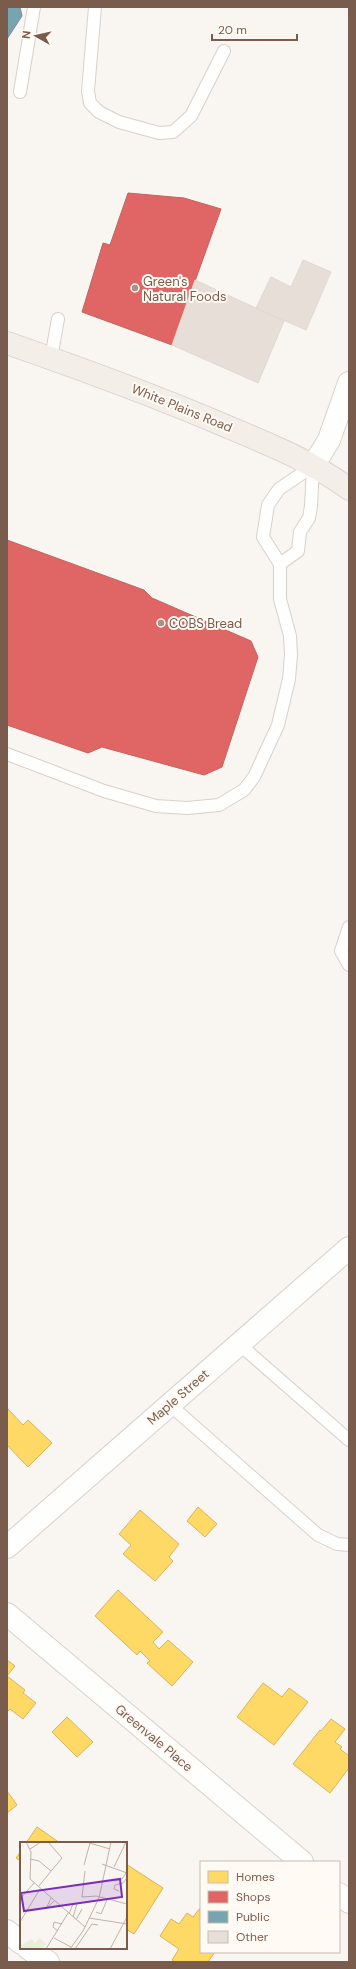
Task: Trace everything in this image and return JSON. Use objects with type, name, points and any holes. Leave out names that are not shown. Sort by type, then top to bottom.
[{"type":"main road","name":"White Plains Road","points":[[7,343],[170,402],[265,443],[313,466],[349,489]]},
{"type":"street","points":[[313,466],[329,440],[349,383]]},
{"type":"street","name":"Maple Street","points":[[7,1547],[349,1248]]},
{"type":"street","name":"Greenvale Place","points":[[7,1614],[301,1861]]},
{"type":"street","points":[[340,1895],[349,1902]]},
{"type":"street","points":[[28,1949],[48,1962]]},
{"type":"lane","points":[[20,92],[34,7]]},
{"type":"lane","points":[[95,7],[88,92],[90,103],[99,112],[119,122],[159,134],[173,132],[191,116],[224,51]]},
{"type":"lane","points":[[51,358],[58,319]]},
{"type":"lane","points":[[7,754],[104,791],[156,806],[187,808],[219,805],[244,790],[254,777],[278,725],[289,679],[292,655],[290,636],[280,599],[280,564],[264,537],[268,505],[279,489],[313,466]]},
{"type":"lane","points":[[280,564],[298,552],[300,532],[309,518],[312,506],[313,466]]},
{"type":"lane","points":[[349,927],[341,951],[349,965]]},
{"type":"lane","points":[[239,1344],[349,1440]]},
{"type":"lane","points":[[170,1405],[318,1535],[337,1544],[349,1545]]},
{"type":"building: Homes","points":[[7,1408],[23,1425],[28,1420],[52,1443],[28,1467],[7,1445]]},
{"type":"building: Homes","points":[[198,1507],[217,1524],[205,1537],[187,1521]]},
{"type":"building: Homes","points":[[140,1510],[179,1544],[169,1557],[173,1561],[155,1581],[123,1554],[131,1545],[119,1534]]},
{"type":"building: Homes","points":[[118,1590],[163,1632],[153,1642],[159,1649],[168,1640],[193,1662],[172,1686],[147,1663],[150,1661],[140,1651],[137,1655],[95,1616]]},
{"type":"building: Homes","points":[[7,1660],[15,1666],[7,1676]]},
{"type":"building: Homes","points":[[7,1676],[25,1690],[23,1693],[36,1703],[23,1719],[10,1709],[7,1712]]},
{"type":"building: Homes","points":[[263,1683],[282,1697],[289,1688],[308,1702],[274,1745],[237,1717]]},
{"type":"building: Homes","points":[[67,1717],[93,1742],[77,1757],[52,1732]]},
{"type":"building: Homes","points":[[331,1719],[345,1729],[335,1742],[342,1747],[340,1749],[349,1756],[349,1768],[330,1793],[293,1764],[320,1730],[321,1731]]},
{"type":"building: Homes","points":[[7,1791],[17,1805],[7,1813]]},
{"type":"building: Homes","points":[[37,1827],[59,1842],[27,1842]]},
{"type":"building: Homes","points":[[20,1852],[20,1860],[16,1858]]},
{"type":"building: Homes","points":[[127,1865],[163,1888],[134,1934],[127,1930]]},
{"type":"building: Homes","points":[[200,1908],[200,1953],[214,1953],[208,1962],[175,1962],[172,1960],[179,1949],[160,1936],[171,1919],[179,1924],[187,1913],[193,1917]]},
{"type":"building: Shops","points":[[128,193],[184,198],[221,209],[172,345],[82,312],[103,243],[110,245]]},
{"type":"building: Shops","points":[[7,540],[144,590],[152,598],[251,641],[258,657],[222,767],[204,775],[102,747],[88,753],[7,725]]},
{"type":"building: Public","points":[[7,7],[20,7],[22,16],[7,39]]},
{"type":"building: Other","points":[[303,260],[331,272],[306,330],[256,308],[271,277],[291,287]]},
{"type":"building: Other","points":[[195,280],[284,321],[258,383],[172,345]]},
{"type":"place","name":"Green's Natural Foods","points":[[135,288]]},
{"type":"place","name":"COBS Bread","points":[[161,623]]}]
